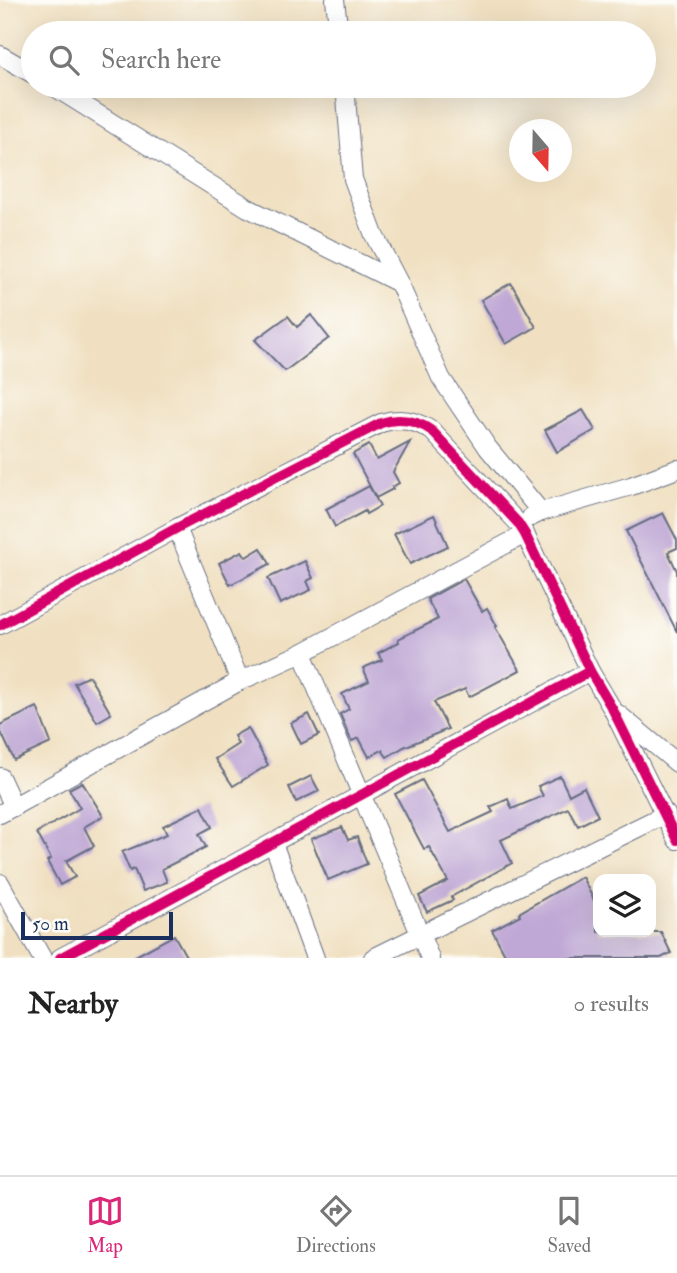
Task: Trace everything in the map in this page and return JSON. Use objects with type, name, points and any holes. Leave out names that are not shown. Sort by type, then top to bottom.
[{"type":"street","points":[[335,0],[338,21]]},
{"type":"street","points":[[0,55],[21,67]]},
{"type":"street","points":[[72,98],[248,208],[399,284]]},
{"type":"street","points":[[346,98],[353,179],[374,235],[399,284],[440,378],[488,448],[541,512]]},
{"type":"street","points":[[0,625],[177,528],[381,423],[402,419],[423,425],[432,431],[522,528],[590,671],[666,814],[677,840]]},
{"type":"street","points":[[0,777],[7,810],[240,681],[302,653],[522,528],[541,512],[631,486],[677,469]]},
{"type":"street","points":[[177,528],[240,681]]},
{"type":"street","points":[[302,653],[430,958]]},
{"type":"street","points":[[61,958],[590,671]]},
{"type":"street","points":[[612,710],[677,763]]},
{"type":"street","points":[[373,958],[666,814]]},
{"type":"street","points":[[273,843],[315,958]]},
{"type":"street","points":[[0,883],[42,958]]},
{"type":"building","points":[[511,283],[536,327],[506,344],[481,300]]},
{"type":"building","points":[[311,315],[329,338],[285,371],[255,340],[288,316],[297,327]]},
{"type":"building","points":[[583,410],[595,430],[557,452],[545,430]]},
{"type":"building","points":[[410,442],[393,472],[399,483],[376,498],[353,454],[369,445],[377,460]]},
{"type":"building","points":[[369,486],[380,506],[335,527],[326,509]]},
{"type":"building","points":[[663,513],[677,540],[677,548],[668,552],[677,571],[677,632],[626,531]]},
{"type":"building","points":[[434,515],[448,546],[410,564],[394,534]]},
{"type":"building","points":[[261,548],[270,564],[230,585],[219,563],[242,551],[246,557]]},
{"type":"building","points":[[305,561],[313,578],[307,581],[311,590],[280,604],[268,578]]},
{"type":"building","points":[[464,579],[482,611],[487,608],[520,670],[469,697],[465,689],[434,702],[448,729],[387,757],[382,750],[369,757],[359,738],[352,741],[350,738],[340,714],[349,709],[342,694],[369,681],[363,668],[382,660],[378,653],[399,642],[398,639],[438,619],[427,599]]},
{"type":"building","points":[[89,676],[111,714],[97,722],[74,683]]},
{"type":"building","points":[[37,707],[51,743],[14,760],[0,725]]},
{"type":"building","points":[[309,714],[319,735],[301,744],[291,723]]},
{"type":"building","points":[[248,728],[268,765],[233,786],[215,759],[238,744],[234,736]]},
{"type":"building","points":[[311,776],[319,791],[296,802],[289,787]]},
{"type":"building","points":[[560,776],[569,795],[584,787],[598,816],[578,826],[568,808],[501,840],[512,863],[451,897],[453,900],[427,912],[419,896],[448,881],[429,847],[424,849],[395,794],[422,780],[450,832],[493,812],[490,807],[508,799],[512,809],[543,796],[538,786]]},
{"type":"building","points":[[82,782],[103,816],[84,827],[94,846],[66,861],[75,877],[60,885],[47,861],[51,859],[37,833],[80,808],[69,789]]},
{"type":"building","points":[[202,807],[212,827],[199,834],[206,847],[162,869],[167,882],[143,891],[134,869],[130,871],[122,852],[167,834],[163,826]]},
{"type":"building","points":[[342,827],[348,840],[357,837],[367,864],[328,880],[311,839]]},
{"type":"building","points":[[582,877],[593,898],[593,937],[656,937],[656,932],[661,932],[671,953],[661,958],[507,958],[492,930],[520,915],[519,913]]},
{"type":"building","points":[[174,935],[187,958],[132,958]]},
{"type":"cycle path","points":[[0,625],[177,528],[381,423],[395,420],[414,422],[432,431],[518,523],[525,534],[590,671],[613,710],[677,840]]},
{"type":"cycle path","points":[[60,958],[590,671]]}]
